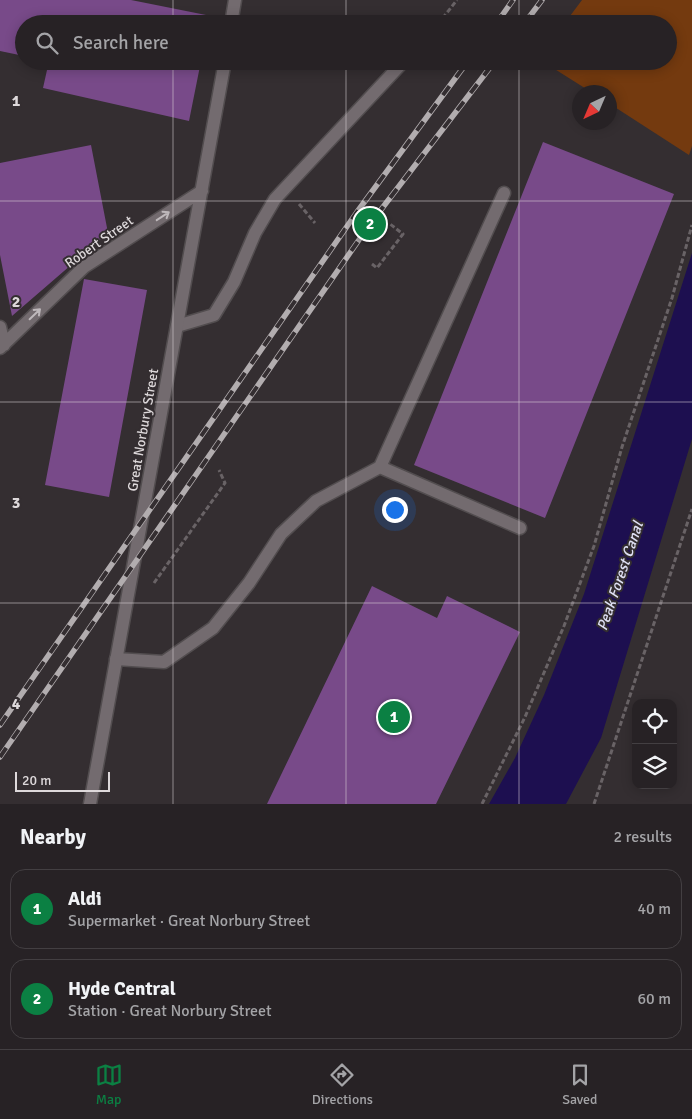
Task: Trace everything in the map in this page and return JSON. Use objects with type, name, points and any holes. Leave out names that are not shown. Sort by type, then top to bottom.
[{"type":"street","points":[[232,15],[235,0]]},
{"type":"street","name":"Great Norbury Street","points":[[90,804],[223,70]]},
{"type":"street","points":[[178,326],[214,316],[234,282],[255,233],[275,199],[396,70]]},
{"type":"street","name":"Robert Street","points":[[2,346],[84,267],[202,190]]},
{"type":"street","points":[[116,659],[164,662],[213,628],[249,583],[281,534],[316,501],[380,467],[504,193]]},
{"type":"street","points":[[0,327],[2,346]]},
{"type":"street","points":[[380,467],[520,528]]},
{"type":"path","points":[[445,15],[457,0]]},
{"type":"path","points":[[372,264],[377,268],[403,234],[390,224]]},
{"type":"path","points":[[482,804],[525,717],[564,626],[594,546],[622,447],[672,298],[692,225]]},
{"type":"path","points":[[129,589],[154,583],[225,483],[220,470]]},
{"type":"path","points":[[594,804],[692,510]]},
{"type":"shaded area","points":[[582,0],[692,0],[692,146],[689,155],[617,109],[617,85],[580,85],[556,70],[677,70],[677,15],[571,15]]},
{"type":"water","name":"Peak Forest Canal","points":[[692,253],[692,439],[601,738],[566,804],[489,804],[515,758],[544,695],[584,594]]},
{"type":"building","points":[[0,0],[131,0],[206,15],[15,15],[15,54],[0,51]]},
{"type":"building","points":[[47,70],[199,70],[189,121],[43,88]]},
{"type":"building","points":[[543,142],[674,194],[545,518],[414,465]]},
{"type":"building","points":[[91,145],[108,233],[12,316],[0,255],[0,163]]},
{"type":"building","points":[[84,279],[147,290],[109,497],[45,485]]},
{"type":"building","points":[[372,586],[437,618],[447,596],[520,632],[436,804],[267,804]]},
{"type":"railway","points":[[502,15],[513,0]]},
{"type":"railway","points":[[531,15],[542,0]]},
{"type":"railway","points":[[0,725],[357,212],[461,70]]},
{"type":"railway","points":[[0,757],[370,224],[488,70]]},
{"type":"place","name":"Hyde Central","points":[[370,224]]},
{"type":"place","name":"Aldi","points":[[394,717]]}]
